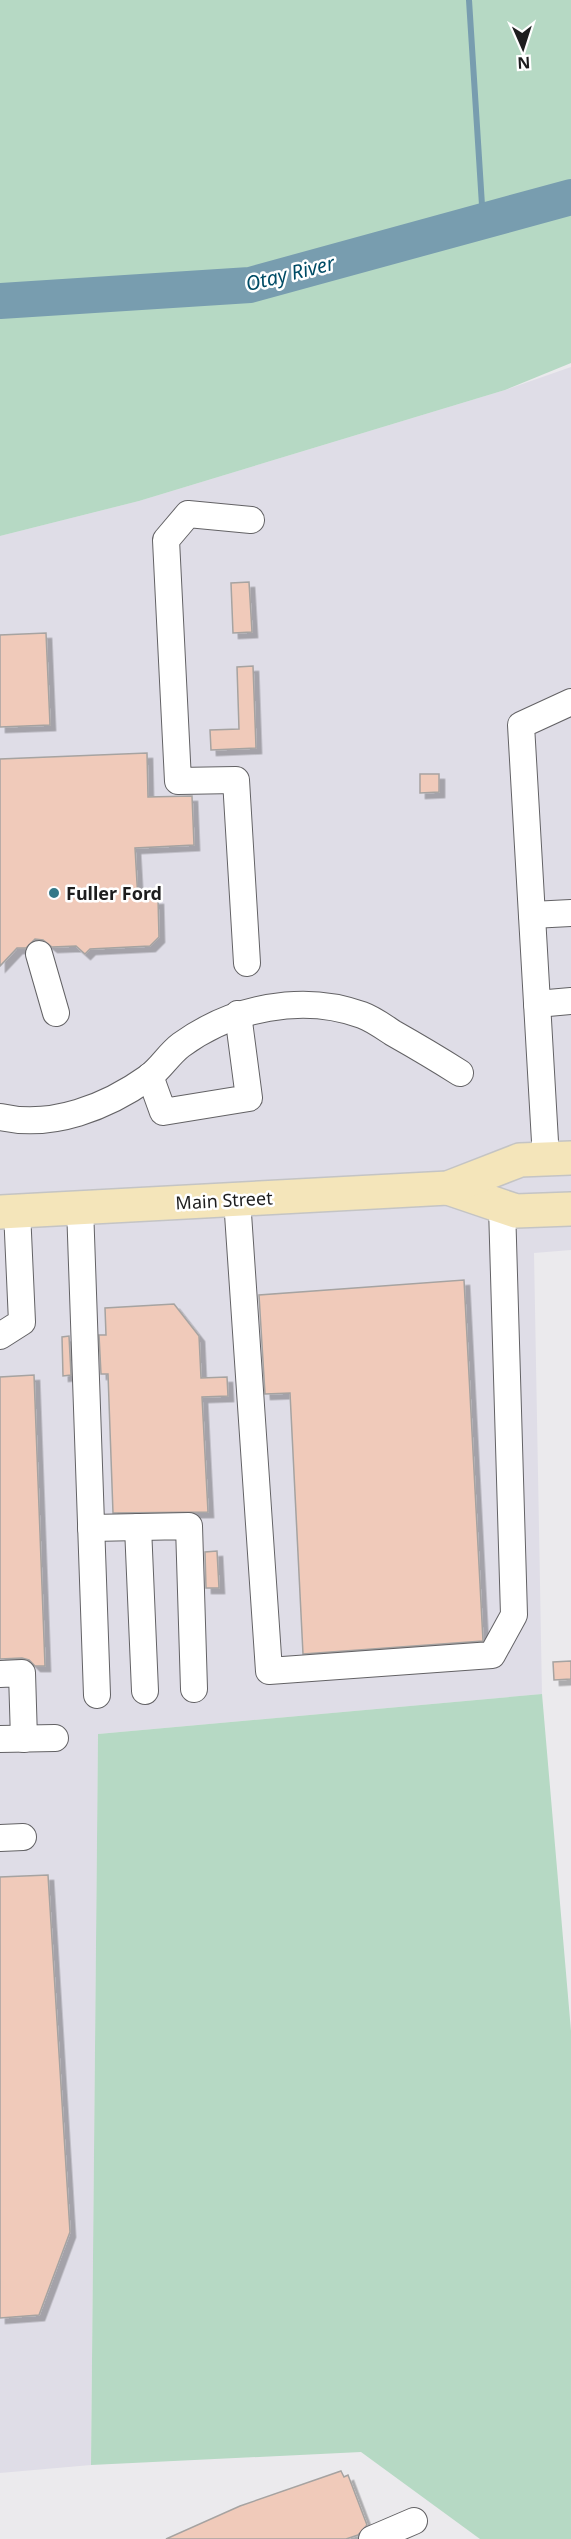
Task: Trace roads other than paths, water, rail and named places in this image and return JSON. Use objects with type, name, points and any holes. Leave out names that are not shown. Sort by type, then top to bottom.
[{"type":"main road","name":"Main Street","points":[[9,1211],[448,1188],[520,1161],[559,1158]]},
{"type":"main road","name":"Main Street","points":[[448,1188],[516,1211],[571,1209]]},
{"type":"street","points":[[247,963],[236,780],[178,781],[166,540],[189,514],[251,520]]},
{"type":"street","points":[[559,1158],[537,1004],[521,725],[571,702]]},
{"type":"street","points":[[532,915],[571,913]]},
{"type":"street","points":[[39,954],[56,1013]]},
{"type":"street","points":[[537,1004],[571,1001]]},
{"type":"street","points":[[0,1117],[10,1119],[61,1118],[97,1107],[150,1076],[181,1045],[238,1014],[279,1005],[309,1005],[362,1015],[460,1073]]},
{"type":"street","points":[[150,1076],[163,1112],[249,1098],[238,1014]]},
{"type":"street","points":[[237,1199],[269,1671],[492,1655],[514,1615],[502,1207]]},
{"type":"street","points":[[80,1208],[97,1695]]},
{"type":"street","points":[[0,1336],[22,1322],[9,1211]]},
{"type":"street","points":[[91,1528],[189,1526],[194,1689]]},
{"type":"street","points":[[138,1527],[145,1690]]},
{"type":"street","points":[[0,1674],[22,1673],[12,1739],[55,1738]]},
{"type":"street","points":[[372,2539],[414,2521]]},
{"type":"waterway","points":[[469,0],[483,221]]},
{"type":"waterway","name":"Otay River","points":[[0,301],[250,285],[571,197]]},
{"type":"place","name":"Fuller Ford","points":[[54,893]]}]
